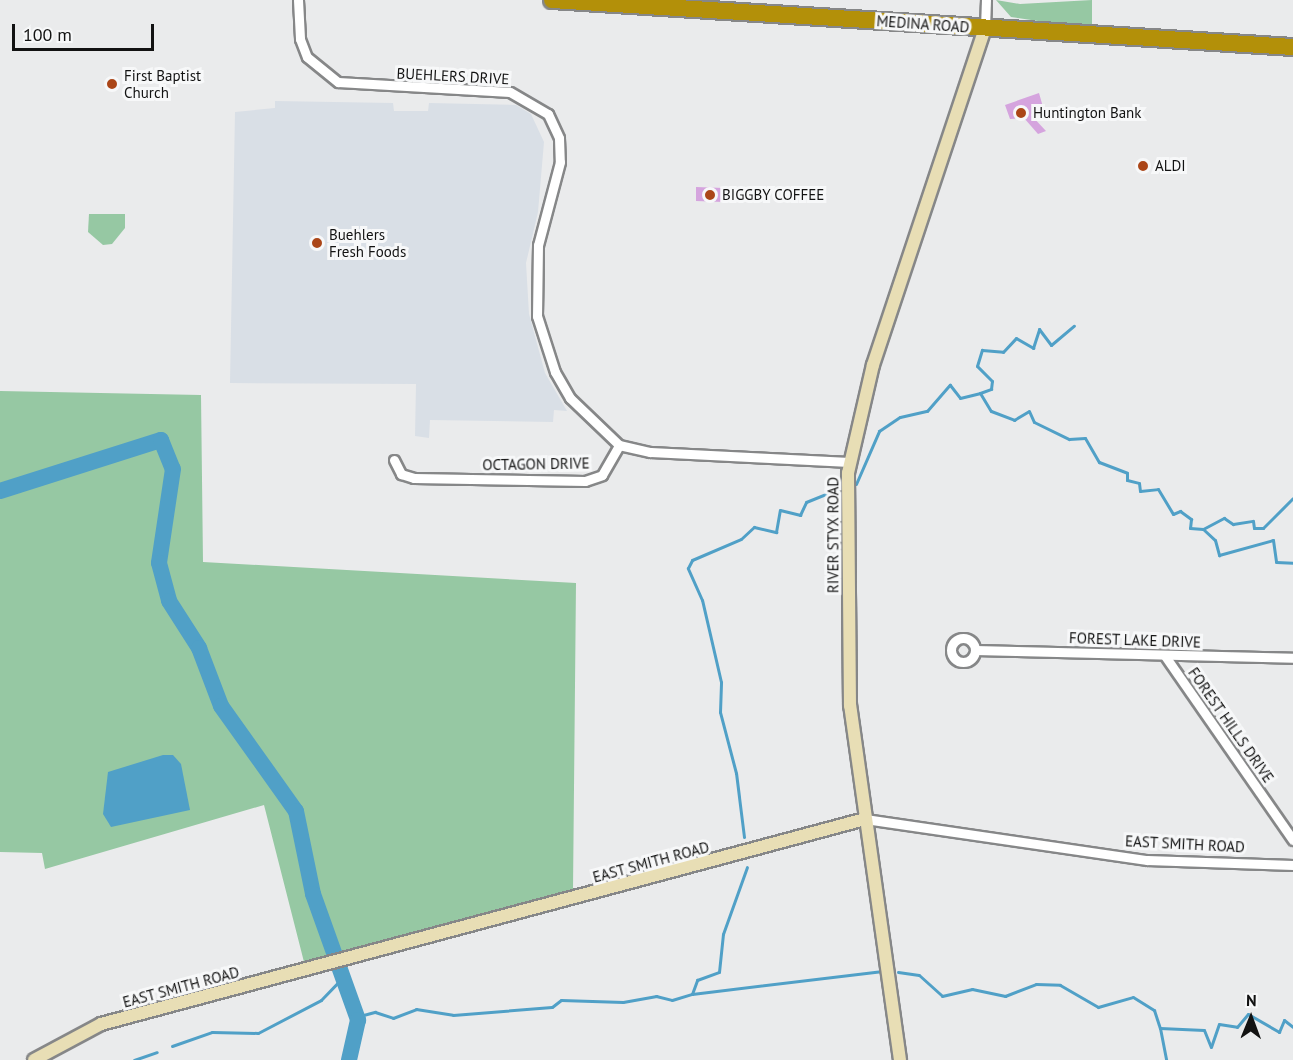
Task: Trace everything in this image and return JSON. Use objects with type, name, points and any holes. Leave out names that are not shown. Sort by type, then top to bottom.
[{"type":"highway","name":"MEDINA ROAD","points":[[552,0],[1293,47]]},
{"type":"street","name":"BUEHLERS DRIVE","points":[[298,0],[300,39],[307,57],[338,82],[510,92],[548,114],[559,138],[560,162],[538,245],[537,316],[555,372],[570,398],[618,445]]},
{"type":"street","points":[[985,28],[986,0]]},
{"type":"street","name":"RIVER STYX ROAD","points":[[900,1060],[850,706],[850,462],[873,365],[985,28]]},
{"type":"street","name":"OCTAGON DRIVE","points":[[394,460],[401,474],[414,478],[585,481],[602,475],[618,445]]},
{"type":"street","points":[[618,445],[650,452],[850,462]]},
{"type":"street","name":"FOREST LAKE DRIVE","points":[[975,650],[1293,658]]},
{"type":"street","name":"FOREST HILLS DRIVE","points":[[1165,656],[1293,840]]},
{"type":"street","name":"EAST SMITH ROAD","points":[[34,1060],[101,1024],[865,819],[1147,860],[1293,865]]},
{"type":"shaded area","points":[[275,101],[393,103],[394,111],[428,111],[429,103],[516,105],[531,114],[544,142],[538,212],[526,263],[529,314],[545,373],[567,411],[554,410],[553,422],[430,420],[429,438],[415,436],[416,384],[230,383],[235,112],[275,108]]},
{"type":"green space","points":[[996,0],[1020,4],[1092,0],[1092,29],[1011,17]]},
{"type":"green space","points":[[89,214],[125,214],[125,228],[112,244],[103,245],[88,232]]},
{"type":"green space","points":[[0,391],[201,395],[203,562],[576,583],[573,891],[304,962],[264,805],[45,869],[42,853],[0,852]]},
{"type":"water","points":[[163,755],[173,755],[181,764],[190,810],[111,827],[103,814],[108,772]]},
{"type":"building","name":"Huntington Bank","points":[[1039,93],[1043,107],[1031,115],[1046,131],[1038,134],[1024,118],[1010,119],[1005,105]]},
{"type":"building","name":"BIGGBY COFFEE","points":[[696,187],[724,188],[724,202],[696,201]]},
{"type":"waterway","points":[[980,393],[991,389],[992,381],[977,366],[982,350],[1003,352],[1016,338],[1033,348],[1039,329],[1051,345],[1074,326]]},
{"type":"waterway","points":[[856,484],[879,431],[900,417],[927,411],[950,385],[960,398],[980,393],[991,411],[1014,420],[1029,411],[1034,422],[1069,439],[1085,438],[1099,462],[1127,473],[1127,480],[1139,483],[1140,491],[1158,489],[1173,514],[1180,511],[1191,519],[1190,528],[1203,529],[1215,540],[1219,555],[1273,540],[1276,562],[1293,563]]},
{"type":"waterway","points":[[0,491],[161,440],[173,469],[159,563],[169,601],[199,648],[221,706],[296,811],[313,894],[358,1020],[349,1060]]},
{"type":"waterway","points":[[744,837],[736,773],[720,712],[721,682],[702,600],[688,568],[692,560],[741,539],[754,527],[776,532],[780,510],[800,515],[806,502],[839,489]]},
{"type":"waterway","points":[[1203,529],[1224,518],[1233,524],[1253,521],[1254,528],[1263,528],[1293,498]]},
{"type":"waterway","points":[[356,1017],[375,1012],[393,1018],[416,1009],[453,1015],[552,1007],[561,1000],[623,1002],[656,996],[672,1000],[692,994],[697,980],[719,972],[723,934],[747,867]]},
{"type":"waterway","points":[[692,994],[881,971]]},
{"type":"waterway","points":[[898,972],[919,975],[942,996],[972,989],[1005,996],[1036,984],[1060,985],[1098,1007],[1133,997],[1154,1010],[1160,1028],[1204,1030],[1211,1047],[1219,1024],[1237,1027],[1248,1014],[1279,1032],[1284,1020],[1293,1027]]},
{"type":"waterway","points":[[172,1046],[212,1032],[258,1033],[321,1000],[341,979]]},
{"type":"waterway","points":[[1160,1028],[1166,1060]]},
{"type":"waterway","points":[[134,1060],[157,1052]]},
{"type":"place","name":"First Baptist Church","points":[[112,84]]},
{"type":"place","name":"Huntington Bank","points":[[1021,113]]},
{"type":"place","name":"ALDI","points":[[1143,166]]},
{"type":"place","name":"BIGGBY COFFEE","points":[[710,195]]},
{"type":"place","name":"Buehlers Fresh Foods","points":[[317,243]]}]
